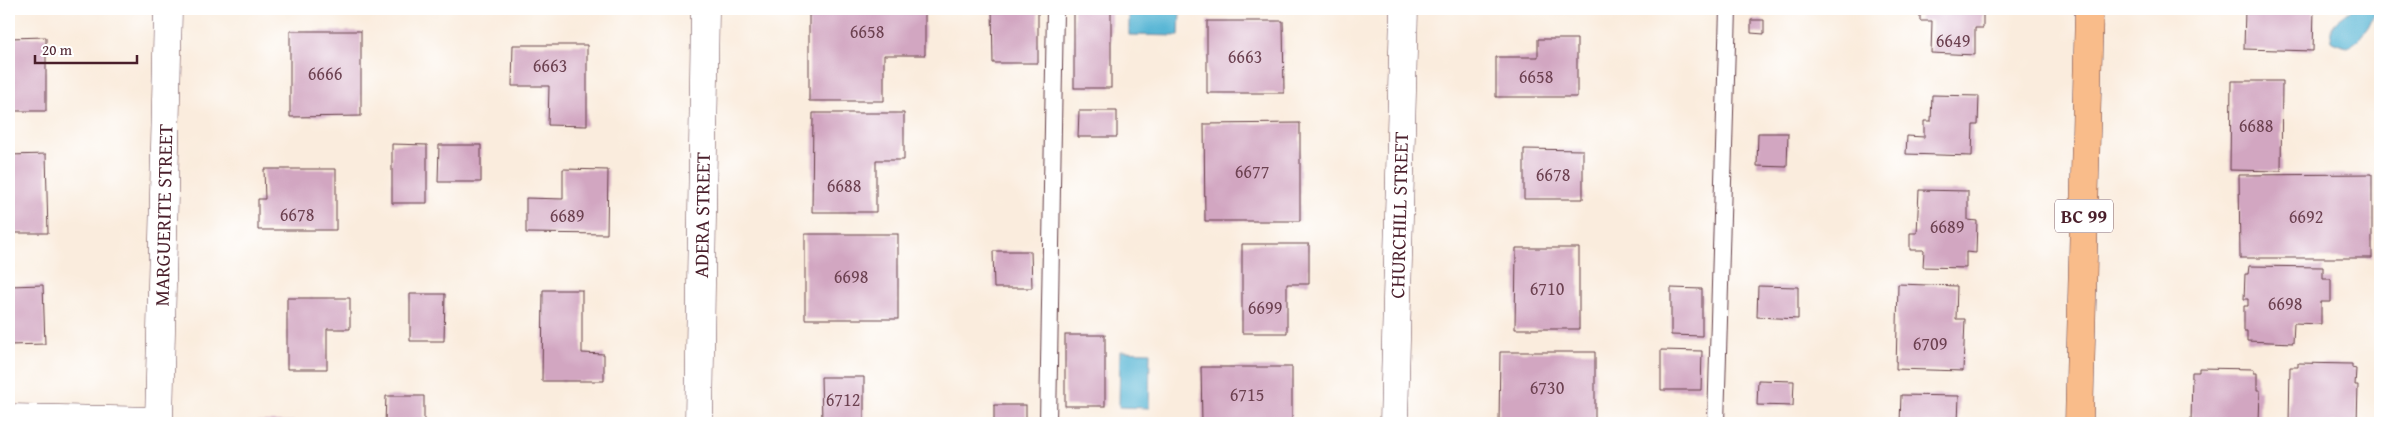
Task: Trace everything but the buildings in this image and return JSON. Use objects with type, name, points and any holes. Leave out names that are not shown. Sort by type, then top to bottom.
[{"type":"highway","name":"BC 99","points":[[2079,423],[2089,9]]},
{"type":"street","name":"MARGUERITE STREET","points":[[159,422],[168,9]]},
{"type":"street","name":"ADERA STREET","points":[[700,423],[705,9]]},
{"type":"street","name":"CHURCHILL STREET","points":[[1394,423],[1404,9]]},
{"type":"street","points":[[9,418],[159,422]]},
{"type":"lane","points":[[1048,423],[1055,9]]},
{"type":"lane","points":[[1716,423],[1728,9]]},
{"type":"water","points":[[2352,9],[2377,9],[2368,27],[2358,40],[2346,47],[2333,42],[2331,31],[2335,23]]},
{"type":"water","points":[[1129,10],[1180,11],[1179,36],[1129,35]]},
{"type":"water","points":[[1120,351],[1150,352],[1149,408],[1119,407]]}]
